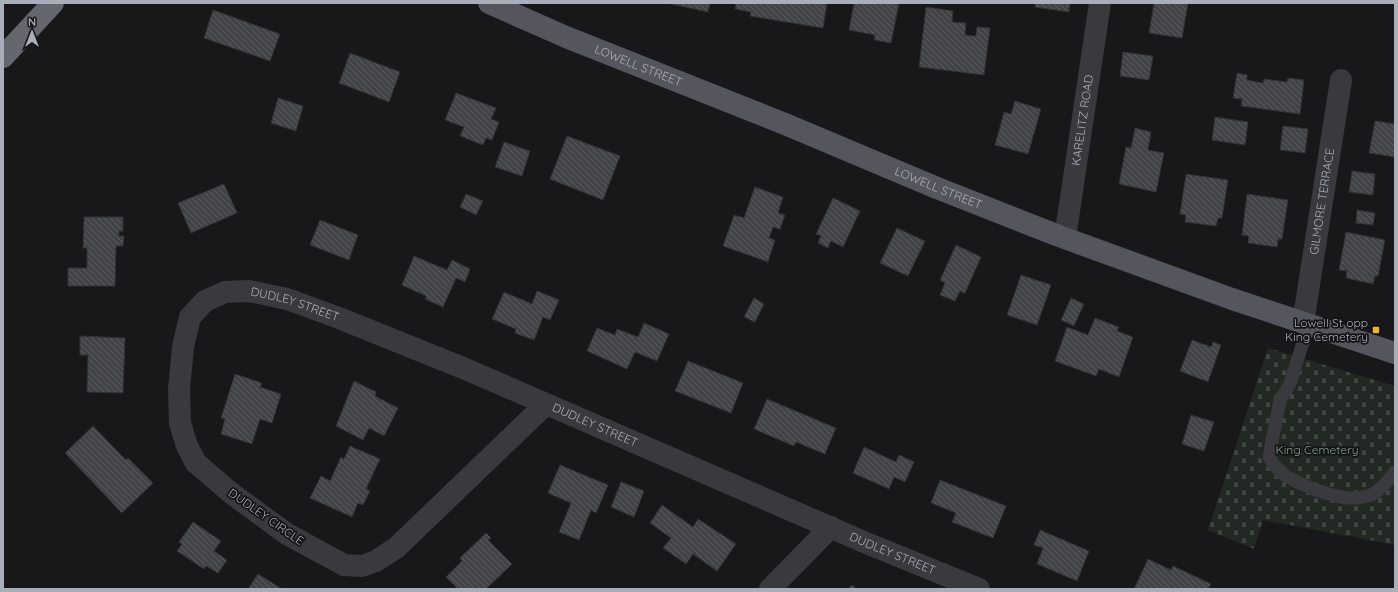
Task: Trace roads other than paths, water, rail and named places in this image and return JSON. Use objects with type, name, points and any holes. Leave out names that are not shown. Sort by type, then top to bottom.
[{"type":"highway","points":[[3,57],[53,3]]},
{"type":"main road","name":"LOWELL STREET","points":[[489,3],[566,37],[785,124],[937,188],[1065,238],[1232,299],[1395,353]]},
{"type":"street","name":"KARELITZ ROAD","points":[[1065,238],[1100,3]]},
{"type":"street","name":"GILMORE TERRACE","points":[[1306,324],[1340,80]]},
{"type":"street","name":"DUDLEY STREET","points":[[205,301],[225,292],[249,291],[287,299],[339,318],[468,370],[831,528],[979,589]]},
{"type":"street","name":"DUDLEY CIRCLE","points":[[205,301],[190,316],[183,347],[180,390],[180,423],[187,446],[196,463],[231,493],[287,534],[344,565],[362,566],[376,561],[396,548],[546,404]]},
{"type":"street","points":[[770,589],[831,528]]},
{"type":"lane","points":[[1306,324],[1290,384],[1280,400],[1270,457],[1273,464],[1282,473],[1296,481],[1317,490],[1350,498],[1373,494],[1386,484],[1395,472]]},
{"type":"place","name":"Lowell St opp King Cemetery","points":[[1376,330]]},
{"type":"park label","name":"King Cemetery","points":[[1317,450]]}]
